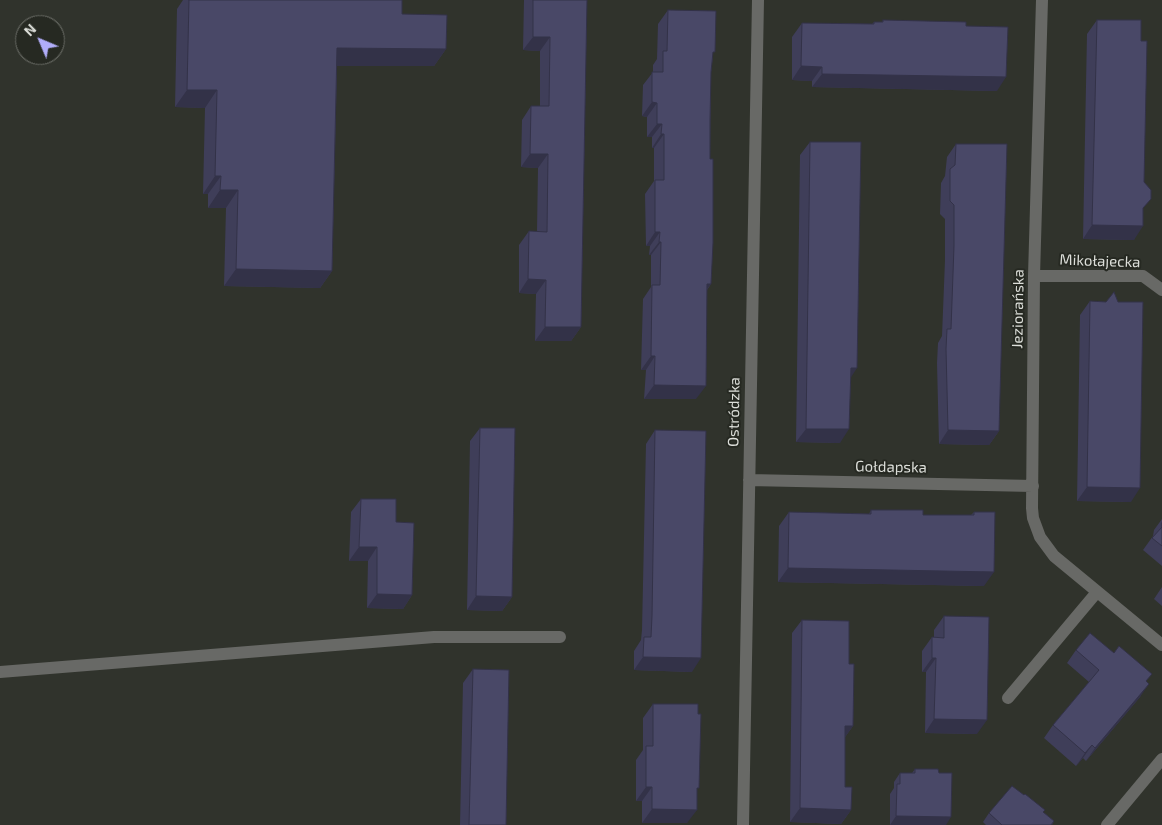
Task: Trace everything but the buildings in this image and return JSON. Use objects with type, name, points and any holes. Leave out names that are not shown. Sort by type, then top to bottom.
[{"type":"street","name":"Ostródzka","points":[[743,825],[758,0]]},
{"type":"street","name":"Jeziorańska","points":[[1042,0],[1034,276],[1033,518],[1040,537],[1054,556],[1162,645]]},
{"type":"street","name":"Mikołajecka","points":[[1034,276],[1143,276],[1162,290]]},
{"type":"street","name":"Gołdapska","points":[[749,480],[1033,486]]},
{"type":"street","points":[[1008,698],[1097,592]]},
{"type":"street","points":[[0,672],[434,637],[560,637]]},
{"type":"street","points":[[1107,825],[1162,759]]}]
